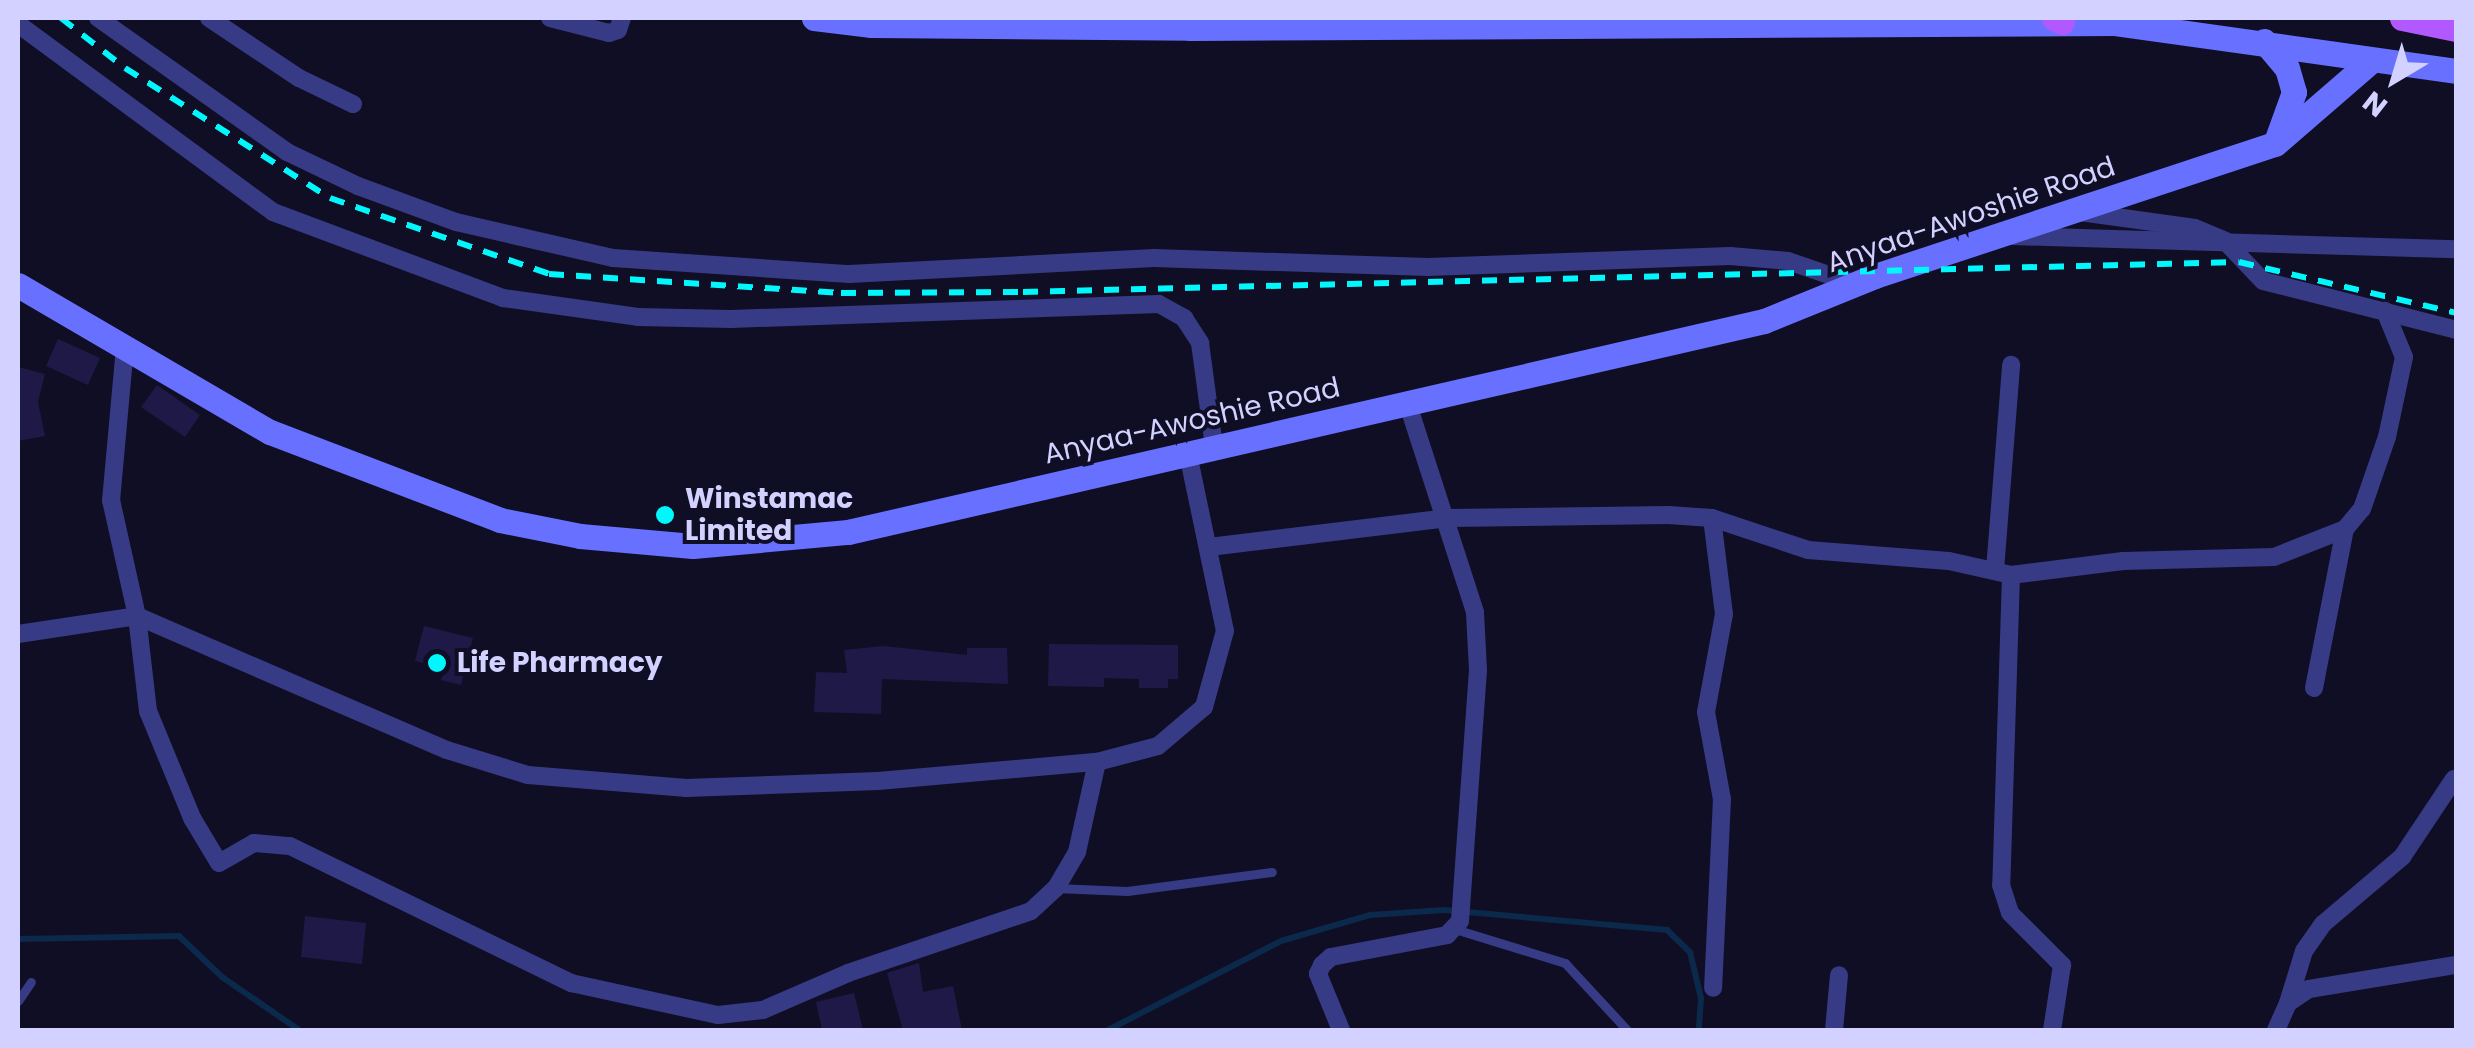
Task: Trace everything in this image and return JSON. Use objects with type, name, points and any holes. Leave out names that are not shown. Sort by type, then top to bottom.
[{"type":"main road","points":[[2409,19],[2456,29]]},
{"type":"street","points":[[98,18],[288,152],[358,186],[456,222],[614,258],[849,274],[1154,258],[1428,267],[1730,256],[1788,261],[1855,284]]},
{"type":"street","points":[[209,18],[299,78],[353,104]]},
{"type":"street","points":[[550,18],[609,33],[618,30],[622,18]]},
{"type":"street","points":[[814,18],[872,24],[1171,28],[2058,20],[2264,41],[2456,71]]},
{"type":"street","points":[[18,24],[274,212],[504,298],[638,317],[731,319],[1159,304],[1184,318],[1200,344],[1214,446]]},
{"type":"street","points":[[2264,41],[2287,68],[2294,92],[2275,144]]},
{"type":"street","name":"Anyaa-Awoshie Road","points":[[18,285],[270,432],[461,506],[527,527],[650,545],[848,532],[1727,331],[1855,284],[2275,144],[2372,60]]},
{"type":"street","points":[[2076,211],[2196,228],[2225,241],[2264,281],[2456,330]]},
{"type":"street","points":[[2003,236],[2456,248]]},
{"type":"street","points":[[1209,546],[1448,518],[1712,518],[1808,550],[2003,573],[2123,562],[2243,562],[2300,549],[2345,529],[2362,508],[2387,437],[2404,357],[2385,311]]},
{"type":"street","points":[[124,347],[111,500],[138,616],[148,711],[192,818],[219,864],[254,844],[290,846],[570,983],[745,1015],[848,973],[1012,921],[1056,888],[1077,852],[1097,762]]},
{"type":"street","points":[[2011,365],[2003,573],[2001,885],[2010,913],[2062,965],[2052,1030]]},
{"type":"street","points":[[1341,1030],[1318,974],[1322,964],[1331,956],[1459,925],[1478,653],[1475,612],[1448,518],[1407,402]]},
{"type":"street","points":[[18,634],[138,616],[447,750],[528,775],[718,788],[1097,762],[1158,746],[1192,723],[1213,689],[1225,631],[1188,454]]},
{"type":"street","points":[[1712,518],[1724,614],[1706,712],[1706,741],[1722,799],[1713,988]]},
{"type":"street","points":[[2314,688],[2345,529]]},
{"type":"street","points":[[2276,1030],[2304,952],[2323,924],[2402,857],[2454,780]]},
{"type":"street","points":[[2288,1003],[2324,985],[2456,965]]},
{"type":"street","points":[[1834,1030],[1839,975]]},
{"type":"lane","points":[[1056,888],[1127,891],[1272,872]]},
{"type":"lane","points":[[1459,925],[1565,963],[1628,1030]]},
{"type":"lane","points":[[18,1001],[31,982]]},
{"type":"building","points":[[58,339],[100,358],[88,385],[46,366]]},
{"type":"building","points":[[18,367],[45,374],[38,402],[45,436],[18,441]]},
{"type":"building","points":[[157,385],[200,415],[185,437],[141,407]]},
{"type":"building","points":[[424,626],[473,638],[461,685],[441,680],[444,669],[415,661]]},
{"type":"building","points":[[1049,644],[1178,645],[1178,679],[1168,679],[1168,688],[1139,688],[1139,679],[1104,678],[1104,687],[1048,686]]},
{"type":"building","points":[[883,646],[967,655],[967,648],[1007,648],[1008,684],[882,679],[881,714],[814,712],[816,672],[847,673],[844,650]]},
{"type":"building","points":[[305,916],[366,923],[362,964],[301,957]]},
{"type":"building","points":[[919,963],[923,992],[953,986],[962,1030],[903,1030],[887,973]]},
{"type":"building","points":[[854,993],[863,1030],[822,1030],[816,1002]]},
{"type":"waterway","points":[[1108,1030],[1281,941],[1370,915],[1444,910],[1667,930],[1690,952],[1701,998],[1699,1030]]},
{"type":"waterway","points":[[18,939],[179,936],[222,977],[299,1030]]},
{"type":"railway","points":[[61,18],[125,68],[330,198],[549,274],[841,293],[1023,292],[2239,262],[2456,313]]},
{"type":"place","name":"Winstamac Limited","points":[[665,515]]},
{"type":"place","name":"Life Pharmacy","points":[[437,663]]}]
